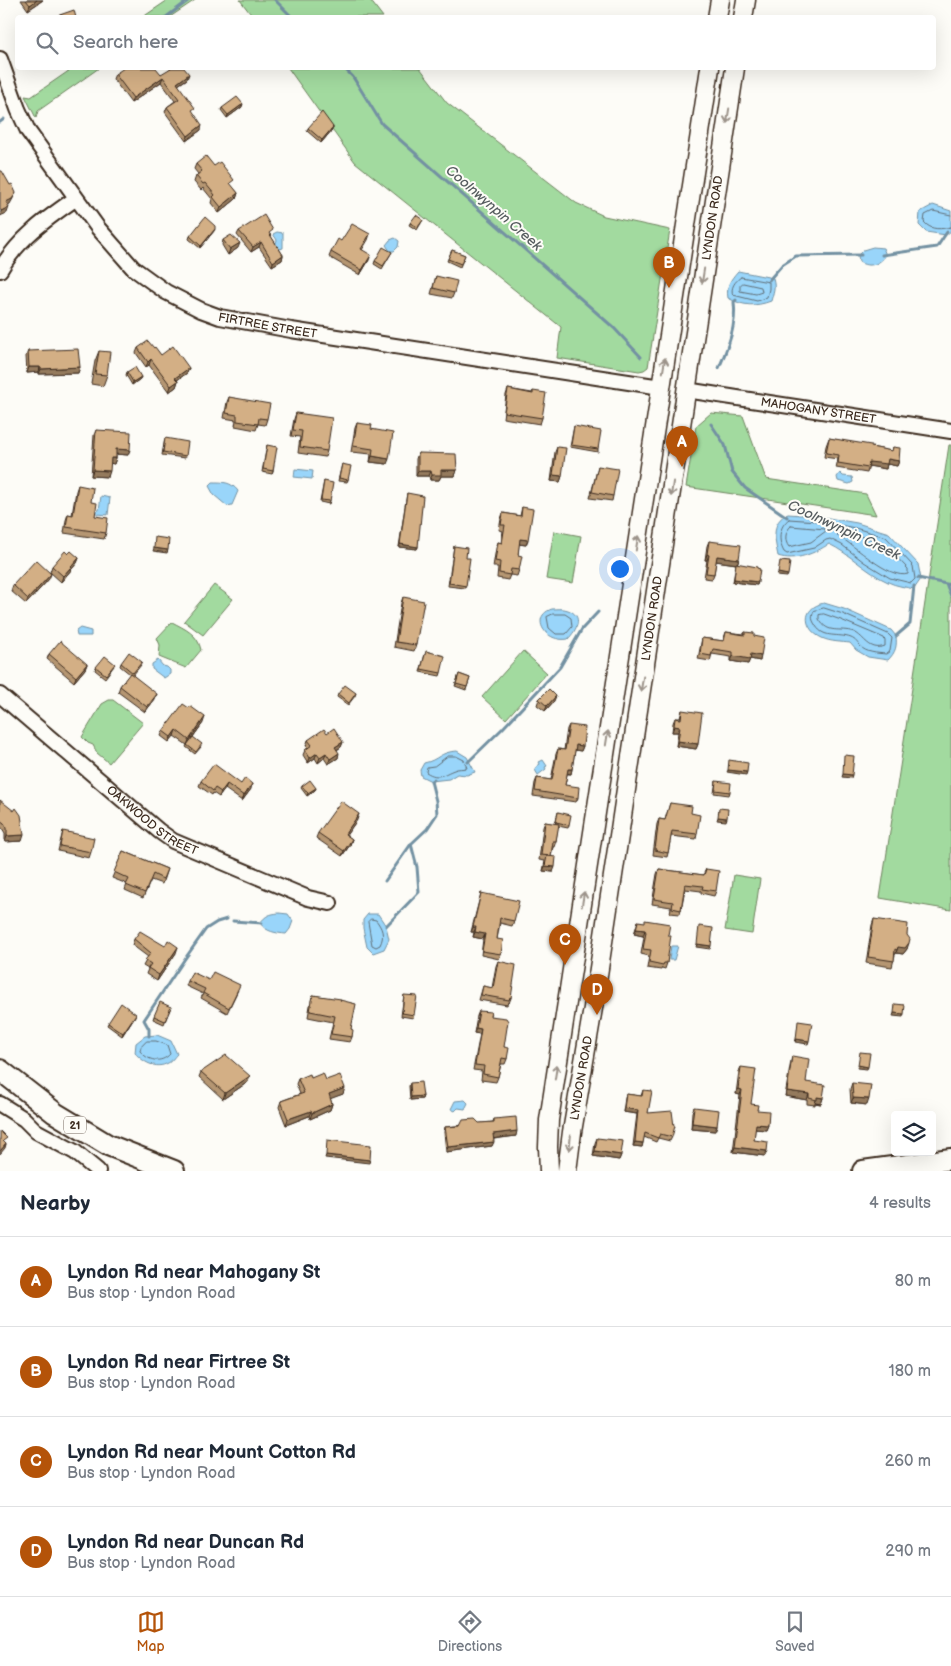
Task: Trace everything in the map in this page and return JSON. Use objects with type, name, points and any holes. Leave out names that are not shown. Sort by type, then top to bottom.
[{"type":"highway","name":"21","points":[[0,1070],[55,1113],[108,1145],[162,1169]]},
{"type":"highway","points":[[863,1171],[951,1160]]},
{"type":"main road","points":[[718,15],[720,0]]},
{"type":"main road","points":[[744,15],[746,0]]},
{"type":"main road","name":"LYNDON ROAD","points":[[549,1171],[549,1120],[710,70]]},
{"type":"main road","name":"LYNDON ROAD","points":[[567,1171],[735,70]]},
{"type":"main road","points":[[661,387],[686,390]]},
{"type":"main road","points":[[567,1004],[593,1008]]},
{"type":"main road","points":[[535,1171],[543,1151],[549,1120]]},
{"type":"street","name":"FIRTREE STREET","points":[[0,59],[28,131],[75,199],[110,243],[133,268],[166,292],[201,310],[220,317],[291,330],[661,387]]},
{"type":"street","points":[[0,270],[12,250],[29,233],[75,199]]},
{"type":"street","name":"MAHOGANY STREET","points":[[686,390],[951,431]]},
{"type":"street","name":"OAKWOOD STREET","points":[[0,695],[159,832],[173,841],[308,898],[330,903]]},
{"type":"street","points":[[0,1104],[24,1119],[36,1131],[75,1152],[98,1171]]},
{"type":"green space","points":[[168,0],[195,0],[173,15],[146,15]]},
{"type":"green space","points":[[240,0],[370,0],[381,15],[251,15]]},
{"type":"green space","points":[[70,70],[96,70],[38,111],[36,118],[25,96],[31,97]]},
{"type":"green space","points":[[289,70],[422,70],[447,103],[576,203],[604,216],[670,230],[648,367],[639,371],[557,358],[561,327],[355,162]]},
{"type":"green space","points":[[711,413],[743,416],[766,479],[866,494],[876,515],[686,487],[696,426]]},
{"type":"green space","points":[[949,445],[951,445],[951,910],[880,898]]},
{"type":"green space","points":[[554,531],[581,536],[573,583],[546,579]]},
{"type":"green space","points":[[214,585],[233,599],[203,635],[184,621]]},
{"type":"green space","points":[[172,622],[194,636],[201,650],[186,668],[159,657],[160,645],[157,638]]},
{"type":"green space","points":[[523,651],[547,673],[506,719],[482,697]]},
{"type":"green space","points":[[113,700],[143,723],[109,763],[97,753],[93,745],[82,737],[102,704]]},
{"type":"green space","points":[[734,875],[760,879],[752,934],[725,930]]},
{"type":"water","points":[[933,205],[951,211],[951,231],[946,235],[926,232],[919,225],[920,212]]},
{"type":"water","points":[[277,232],[283,233],[283,248],[280,249],[274,247],[277,240],[273,234]]},
{"type":"water","points":[[395,238],[399,241],[398,247],[394,251],[390,251],[386,245]]},
{"type":"water","points":[[873,247],[883,248],[886,255],[874,264],[866,265],[859,262],[858,255],[863,250]]},
{"type":"water","points":[[738,271],[773,278],[774,287],[771,301],[749,305],[728,298],[729,283]]},
{"type":"water","points":[[295,469],[313,471],[312,479],[294,477]]},
{"type":"water","points":[[840,473],[843,476],[852,477],[853,482],[849,484],[838,481],[837,477]]},
{"type":"water","points":[[213,482],[227,483],[238,491],[232,505],[227,506],[214,495],[209,486]]},
{"type":"water","points":[[101,496],[110,498],[108,515],[97,514]]},
{"type":"water","points":[[788,514],[817,516],[857,523],[889,533],[918,564],[921,579],[914,589],[891,583],[872,573],[829,544],[818,551],[798,557],[784,558],[778,556],[775,538],[776,526],[782,517]]},
{"type":"water","points":[[824,603],[844,609],[891,630],[896,636],[896,643],[891,657],[888,660],[868,657],[856,650],[850,643],[822,638],[811,630],[808,625],[808,614],[811,609]]},
{"type":"water","points":[[552,609],[566,609],[576,616],[576,627],[568,639],[552,637],[543,628],[541,623],[542,617],[545,612]]},
{"type":"water","points":[[80,628],[91,631],[91,636],[77,636],[76,631]]},
{"type":"water","points":[[158,660],[170,670],[170,674],[164,678],[152,669],[152,664]]},
{"type":"water","points":[[457,751],[467,757],[475,772],[467,775],[457,774],[449,779],[431,781],[421,776],[420,770],[424,763],[443,754]]},
{"type":"water","points":[[543,760],[547,766],[545,767],[546,769],[538,775],[535,770],[536,767]]},
{"type":"water","points":[[288,914],[293,921],[286,934],[268,930],[260,923],[268,915]]},
{"type":"water","points":[[368,914],[378,914],[386,926],[389,939],[384,949],[373,953],[367,947],[363,928],[363,920]]},
{"type":"water","points":[[671,946],[678,946],[674,960],[669,960]]},
{"type":"water","points":[[157,1035],[171,1041],[177,1054],[169,1062],[159,1066],[146,1062],[135,1053],[136,1043],[145,1036]]},
{"type":"water","points":[[465,1100],[468,1103],[465,1109],[458,1108],[455,1111],[451,1109],[455,1101]]},
{"type":"building","points":[[26,0],[37,0],[30,5]]},
{"type":"building","points":[[74,10],[75,15],[60,15]]},
{"type":"building","points":[[121,70],[158,70],[161,74],[168,70],[186,70],[189,74],[177,83],[195,108],[192,110],[202,125],[188,136],[167,107],[179,99],[163,77],[133,98],[115,74]]},
{"type":"building","points":[[237,97],[243,104],[228,115],[222,108]]},
{"type":"building","points":[[322,112],[333,127],[322,140],[308,128]]},
{"type":"building","points":[[206,156],[214,166],[220,162],[234,180],[230,183],[238,193],[221,207],[213,197],[215,195],[196,176],[202,171],[196,164]]},
{"type":"building","points":[[0,171],[2,171],[10,185],[12,184],[16,193],[12,199],[6,202],[9,207],[1,211],[0,209]]},
{"type":"building","points":[[264,215],[273,230],[269,233],[283,255],[273,262],[261,242],[253,247],[239,231]]},
{"type":"building","points":[[416,215],[423,220],[418,227],[410,223]]},
{"type":"building","points":[[205,217],[215,226],[215,229],[201,246],[190,236]]},
{"type":"building","points":[[352,224],[370,234],[361,249],[371,255],[362,270],[331,252],[338,239],[341,241]]},
{"type":"building","points":[[231,235],[240,243],[230,249],[223,240]]},
{"type":"building","points":[[383,247],[392,252],[383,266],[375,261]]},
{"type":"building","points":[[452,250],[465,255],[461,264],[448,259]]},
{"type":"building","points":[[436,276],[457,281],[454,293],[433,288]]},
{"type":"building","points":[[148,341],[161,355],[173,346],[189,368],[175,378],[178,381],[171,386],[151,359],[148,362],[138,348]]},
{"type":"building","points":[[78,349],[80,367],[41,369],[40,367],[29,367],[28,351]]},
{"type":"building","points":[[99,351],[110,352],[107,375],[95,374]]},
{"type":"building","points":[[135,367],[141,377],[133,382],[127,372]]},
{"type":"building","points":[[508,389],[533,394],[533,391],[546,393],[542,418],[504,412]]},
{"type":"building","points":[[229,397],[270,404],[267,419],[259,418],[258,424],[237,421],[237,415],[226,413]]},
{"type":"building","points":[[296,413],[332,418],[327,451],[300,447],[302,431],[293,430]]},
{"type":"building","points":[[357,423],[372,425],[371,429],[393,433],[389,459],[372,456],[373,449],[353,446]]},
{"type":"building","points":[[574,426],[601,431],[598,449],[571,445]]},
{"type":"building","points":[[96,430],[131,432],[130,450],[116,449],[116,458],[111,458],[110,471],[93,470]]},
{"type":"building","points":[[165,438],[188,442],[186,456],[163,452]]},
{"type":"building","points":[[829,438],[871,445],[871,447],[892,451],[893,447],[900,448],[899,461],[888,459],[887,464],[869,462],[868,468],[838,463],[839,455],[826,453]]},
{"type":"building","points":[[267,445],[277,447],[273,471],[263,469]]},
{"type":"building","points":[[557,447],[566,448],[562,476],[553,475]]},
{"type":"building","points":[[418,453],[456,454],[457,470],[441,470],[441,475],[432,475],[431,471],[418,471]]},
{"type":"building","points":[[342,464],[351,466],[348,480],[339,478]]},
{"type":"building","points":[[598,466],[618,469],[613,496],[592,492]]},
{"type":"building","points":[[324,481],[333,483],[330,501],[321,500]]},
{"type":"building","points":[[78,485],[93,488],[91,502],[97,503],[95,516],[108,518],[106,533],[66,527],[68,514],[73,515]]},
{"type":"building","points":[[407,493],[423,496],[418,547],[400,544]]},
{"type":"building","points":[[522,507],[533,509],[528,540],[520,539],[518,555],[522,556],[519,570],[511,569],[510,575],[499,573],[500,562],[495,561],[498,542],[502,543],[505,525],[501,525],[503,513],[521,516]]},
{"type":"building","points":[[155,537],[169,539],[168,550],[154,548]]},
{"type":"building","points":[[709,541],[741,545],[739,559],[717,556],[714,574],[706,573]]},
{"type":"building","points":[[454,546],[467,548],[466,558],[470,558],[466,586],[449,583]]},
{"type":"building","points":[[65,551],[68,554],[71,551],[79,558],[63,576],[52,566]]},
{"type":"building","points":[[36,560],[51,574],[28,599],[13,585]]},
{"type":"building","points":[[780,561],[790,562],[788,575],[778,573]]},
{"type":"building","points":[[736,563],[760,569],[758,582],[734,579]]},
{"type":"building","points":[[403,597],[424,601],[416,645],[396,642]]},
{"type":"building","points":[[726,632],[745,635],[745,632],[754,633],[754,636],[764,638],[761,656],[751,654],[750,659],[733,656],[733,652],[713,649],[711,656],[700,654],[702,638],[724,641]]},
{"type":"building","points":[[60,641],[87,664],[76,677],[49,654]]},
{"type":"building","points":[[426,651],[445,656],[441,673],[421,669]]},
{"type":"building","points":[[129,652],[142,662],[133,673],[121,663]]},
{"type":"building","points":[[105,656],[115,664],[106,675],[96,667]]},
{"type":"building","points":[[130,673],[157,694],[147,707],[120,686]]},
{"type":"building","points":[[459,674],[470,678],[467,687],[456,684]]},
{"type":"building","points":[[345,685],[356,693],[349,703],[338,694]]},
{"type":"building","points":[[549,689],[556,696],[547,706],[539,699]]},
{"type":"building","points":[[183,704],[189,708],[190,706],[205,717],[189,740],[176,730],[171,737],[163,731]]},
{"type":"building","points":[[682,710],[702,713],[698,744],[678,741],[680,727],[674,726],[675,718],[681,719]]},
{"type":"building","points":[[569,725],[585,727],[583,746],[576,745],[572,769],[568,769],[565,785],[579,787],[578,798],[535,791],[537,778],[552,780],[558,749],[565,750]]},
{"type":"building","points":[[334,728],[343,742],[335,747],[339,753],[330,759],[326,753],[320,757],[317,753],[310,758],[305,750],[312,745],[308,740],[324,729],[327,733]]},
{"type":"building","points":[[193,737],[202,744],[196,752],[187,745]]},
{"type":"building","points":[[844,755],[854,756],[852,775],[843,774]]},
{"type":"building","points":[[729,760],[748,763],[747,772],[728,770]]},
{"type":"building","points":[[214,764],[241,784],[245,778],[252,784],[244,796],[227,784],[221,792],[215,788],[213,791],[201,781]]},
{"type":"building","points":[[310,780],[316,788],[308,793],[302,786]]},
{"type":"building","points":[[716,781],[731,783],[730,792],[715,790]]},
{"type":"building","points":[[0,800],[14,811],[16,808],[21,815],[24,835],[7,836],[7,828],[0,820]]},
{"type":"building","points":[[341,801],[359,814],[345,834],[352,839],[344,851],[318,833]]},
{"type":"building","points":[[670,803],[692,806],[691,813],[700,815],[697,834],[672,831],[668,853],[655,850],[659,819],[665,820]]},
{"type":"building","points":[[719,808],[728,809],[727,818],[718,817]]},
{"type":"building","points":[[558,812],[571,815],[569,825],[556,822]]},
{"type":"building","points":[[545,822],[559,824],[556,841],[553,841],[551,856],[541,855]]},
{"type":"building","points":[[63,831],[94,838],[91,852],[60,846]]},
{"type":"building","points":[[123,851],[167,869],[163,879],[153,874],[145,893],[126,885],[129,879],[114,872]]},
{"type":"building","points":[[547,856],[556,857],[555,867],[545,866]]},
{"type":"building","points":[[659,869],[704,875],[706,869],[719,871],[716,891],[702,889],[703,886],[685,884],[681,910],[672,908],[673,902],[654,899]]},
{"type":"building","points":[[481,893],[519,901],[514,921],[500,918],[497,939],[503,940],[501,954],[482,951],[485,934],[475,932],[476,927],[473,927]]},
{"type":"building","points":[[874,919],[908,924],[907,935],[910,939],[909,943],[905,948],[898,947],[897,950],[895,949],[894,961],[868,957]]},
{"type":"building","points":[[645,920],[670,924],[668,935],[671,935],[667,963],[663,965],[649,962],[651,950],[643,949],[646,932],[645,930],[636,929],[638,921],[645,922]]},
{"type":"building","points":[[699,926],[713,928],[711,946],[697,944]]},
{"type":"building","points":[[140,931],[165,946],[168,940],[178,947],[159,975],[148,968],[151,964],[145,960],[151,953],[134,939]]},
{"type":"building","points":[[498,961],[516,965],[511,998],[509,1000],[481,995],[483,986],[493,988]]},
{"type":"building","points":[[192,972],[209,980],[213,972],[240,985],[229,1008],[203,993],[205,989],[188,981]]},
{"type":"building","points":[[313,995],[341,999],[356,1004],[351,1029],[353,1030],[352,1037],[331,1034],[335,1016],[310,1011]]},
{"type":"building","points":[[404,995],[417,996],[414,1015],[402,1013]]},
{"type":"building","points":[[160,1002],[171,1007],[165,1021],[154,1016]]},
{"type":"building","points":[[121,1003],[136,1014],[123,1033],[108,1023]]},
{"type":"building","points":[[895,1004],[905,1005],[904,1014],[894,1013]]},
{"type":"building","points":[[479,1011],[491,1012],[490,1016],[506,1018],[508,1021],[504,1047],[509,1048],[507,1059],[502,1058],[498,1077],[483,1074],[484,1066],[475,1065],[481,1029],[476,1028]]},
{"type":"building","points":[[798,1021],[812,1023],[809,1041],[796,1039]]},
{"type":"building","points":[[860,1052],[870,1053],[868,1067],[858,1065]]},
{"type":"building","points":[[226,1055],[250,1076],[225,1093],[201,1072]]},
{"type":"building","points":[[792,1056],[809,1059],[806,1082],[825,1085],[823,1098],[817,1097],[817,1100],[809,1098],[809,1094],[787,1091]]},
{"type":"building","points":[[741,1067],[756,1069],[751,1104],[758,1105],[757,1110],[769,1111],[768,1125],[756,1124],[754,1140],[768,1142],[767,1151],[735,1147],[742,1090],[738,1089]]},
{"type":"building","points":[[323,1073],[326,1080],[340,1075],[345,1088],[329,1094],[332,1104],[312,1113],[311,1111],[288,1119],[281,1101],[304,1093],[298,1079],[310,1074],[311,1078]]},
{"type":"building","points":[[421,1082],[423,1096],[411,1097],[410,1083]]},
{"type":"building","points":[[852,1083],[871,1085],[869,1099],[853,1098]]},
{"type":"building","points":[[643,1090],[652,1091],[648,1113],[672,1111],[675,1126],[672,1137],[660,1134],[658,1138],[645,1133],[643,1143],[635,1142],[638,1110],[624,1108],[626,1094],[642,1096]]},
{"type":"building","points":[[694,1107],[719,1110],[717,1126],[692,1123]]},
{"type":"building","points":[[516,1117],[517,1131],[493,1134],[494,1142],[448,1147],[445,1127],[460,1126],[463,1120],[475,1119],[479,1123],[494,1122],[494,1119]]},
{"type":"building","points":[[0,1131],[7,1138],[3,1141],[6,1144],[0,1151]]},
{"type":"building","points":[[597,1138],[623,1141],[621,1155],[595,1151]]},
{"type":"building","points":[[327,1140],[371,1145],[370,1160],[326,1155]]},
{"type":"waterway","points":[[169,15],[189,0]]},
{"type":"waterway","name":"Coolnwynpin Creek","points":[[275,0],[290,15]]},
{"type":"waterway","name":"Coolnwynpin Creek","points":[[346,70],[353,77],[382,124],[614,328],[641,357]]},
{"type":"waterway","points":[[0,122],[4,119]]},
{"type":"waterway","points":[[882,255],[937,247],[947,232]]},
{"type":"waterway","points":[[769,280],[782,265],[796,256],[861,255]]},
{"type":"waterway","points":[[719,368],[731,336],[735,311],[734,302],[736,300]]},
{"type":"waterway","name":"Coolnwynpin Creek","points":[[711,424],[725,445],[732,472],[745,488],[787,517]]},
{"type":"waterway","name":"Coolnwynpin Creek","points":[[918,578],[951,585]]},
{"type":"waterway","points":[[896,636],[910,624],[914,586]]},
{"type":"waterway","points":[[947,586],[951,596]]},
{"type":"waterway","points":[[468,762],[560,667],[582,629],[598,612]]},
{"type":"waterway","points":[[385,881],[411,844],[427,829],[437,814],[431,781],[434,779]]},
{"type":"waterway","points":[[386,926],[419,892],[417,867],[411,844]]},
{"type":"waterway","points":[[149,1036],[149,1029],[144,1020],[206,929],[217,922],[227,919]]},
{"type":"waterway","points":[[233,921],[262,923]]},
{"type":"place","name":"Lyndon Rd near Firtree St","points":[[669,288]]},
{"type":"place","name":"Lyndon Rd near Mahogany St","points":[[682,467]]},
{"type":"place","name":"Lyndon Rd near Mount Cotton Rd","points":[[565,965]]},
{"type":"place","name":"Lyndon Rd near Duncan Rd","points":[[597,1015]]}]
